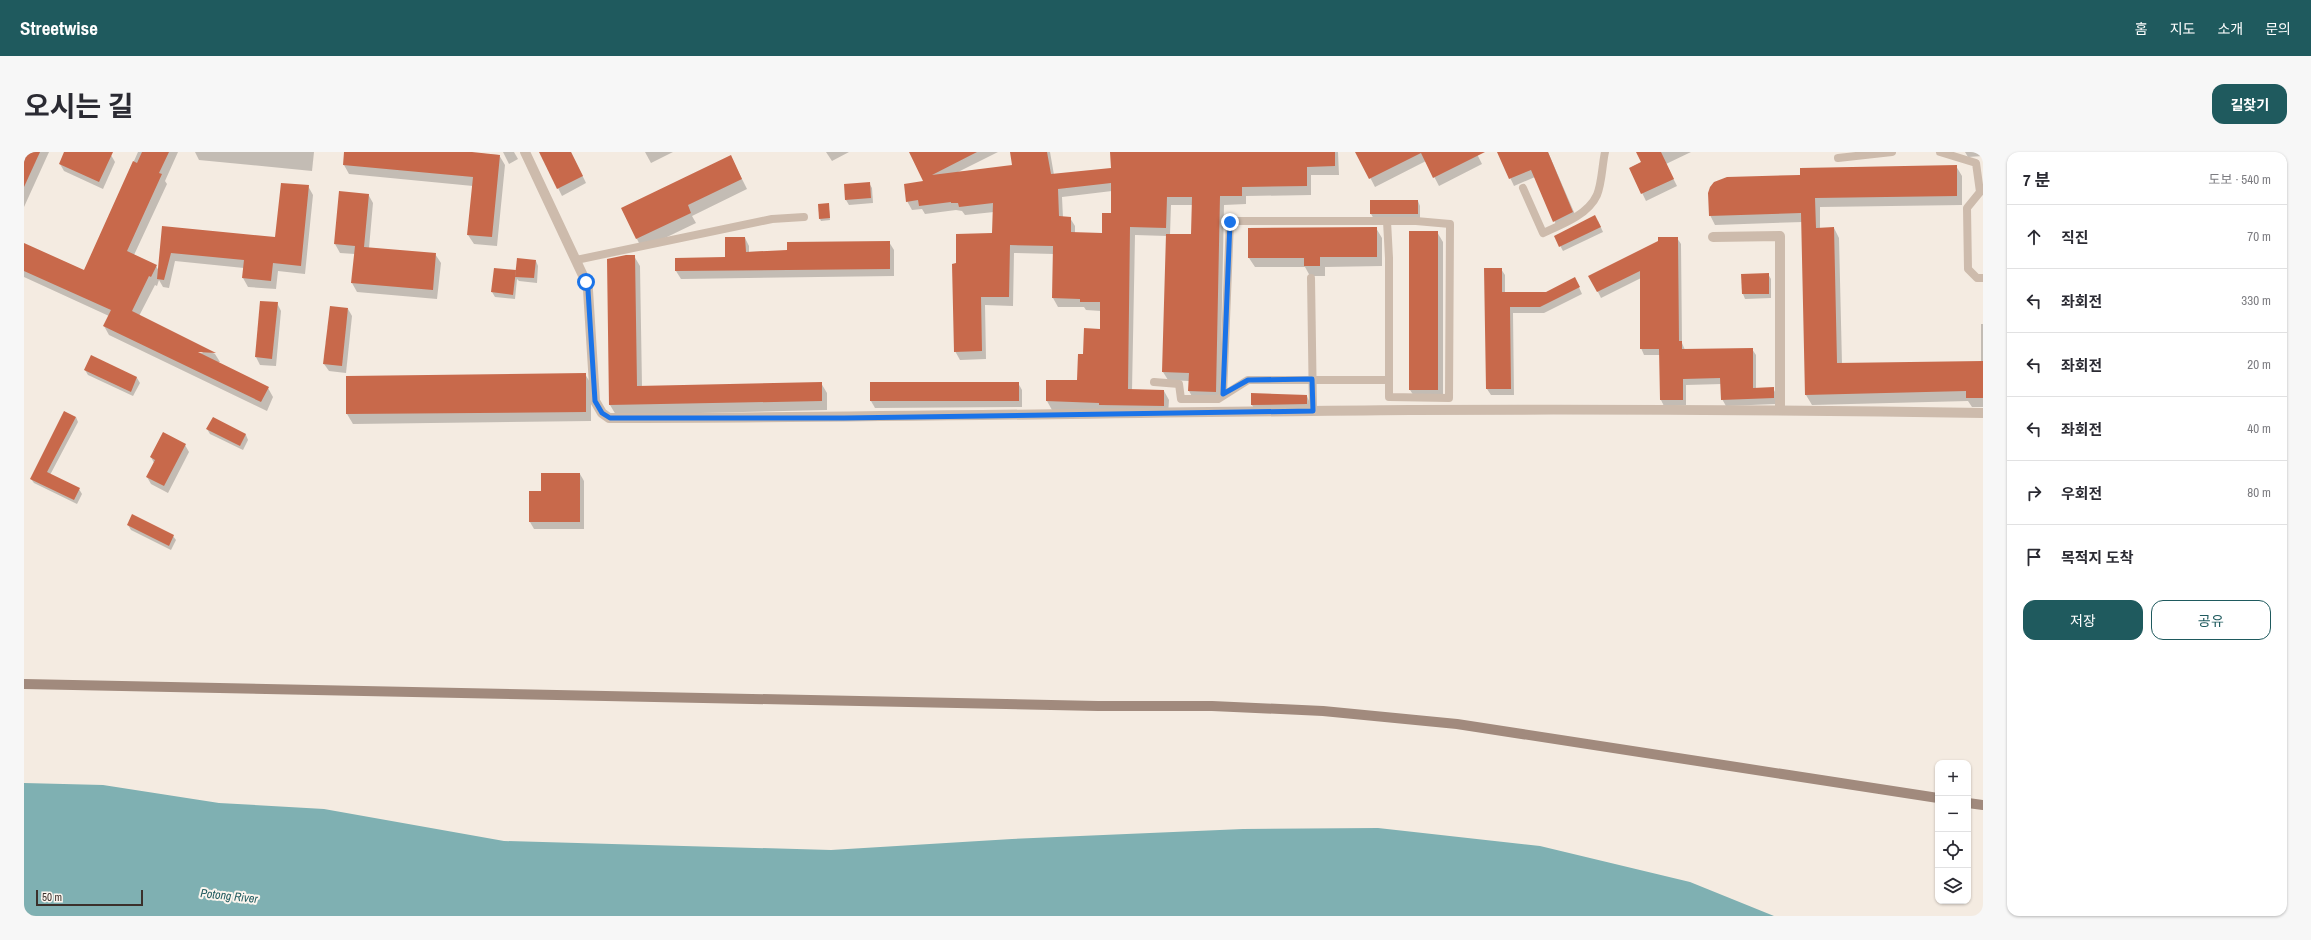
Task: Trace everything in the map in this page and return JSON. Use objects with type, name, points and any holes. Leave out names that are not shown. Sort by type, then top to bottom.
[{"type":"main road","points":[[24,684],[1098,706],[1212,706],[1323,712],[1457,724],[1935,798]]},
{"type":"main road","points":[[1971,803],[1983,805]]},
{"type":"street","points":[[525,152],[576,260],[588,290],[595,401],[602,413],[610,418],[844,418],[1313,411],[1780,410],[1983,413]]},
{"type":"street","points":[[1713,237],[1780,236],[1780,410]]},
{"type":"lane","points":[[1523,188],[1543,233],[1570,220],[1586,208],[1596,196],[1605,152]]},
{"type":"lane","points":[[1838,158],[1892,152]]},
{"type":"lane","points":[[1940,152],[1976,163],[1980,192],[1967,208],[1968,269],[1977,278],[1983,278]]},
{"type":"lane","points":[[576,260],[772,219],[804,217]]},
{"type":"lane","points":[[1223,394],[1230,222],[1387,221],[1450,224],[1449,398],[1389,398],[1389,258],[1387,221]]},
{"type":"lane","points":[[1310,278],[1313,411]]},
{"type":"lane","points":[[1154,382],[1180,384],[1181,399],[1218,399],[1223,394],[1248,380],[1389,380]]},
{"type":"water","name":"Potong River","points":[[24,783],[103,785],[219,803],[324,809],[504,841],[831,850],[1012,839],[1243,829],[1378,828],[1540,846],[1690,882],[1774,916],[24,916]]},
{"type":"building","points":[[24,152],[40,152],[24,187]]},
{"type":"building","points":[[64,152],[113,152],[99,182],[59,164]]},
{"type":"building","points":[[142,152],[169,152],[159,173],[162,174],[127,251],[157,265],[151,277],[149,276],[132,311],[216,353],[198,352],[269,387],[261,402],[103,326],[111,310],[24,271],[24,243],[84,270],[133,161],[137,163]]},
{"type":"building","points":[[344,152],[472,152],[500,155],[492,237],[467,235],[473,177],[343,165]]},
{"type":"building","points":[[539,152],[571,152],[583,176],[557,189]]},
{"type":"building","points":[[909,152],[977,152],[932,175],[1012,165],[1010,152],[1047,152],[1051,174],[1111,168],[1110,152],[1335,152],[1335,166],[1307,167],[1307,186],[1242,187],[1242,196],[1220,196],[1216,392],[1188,391],[1189,373],[1162,372],[1166,234],[1191,234],[1192,197],[1167,197],[1166,228],[1130,227],[1128,389],[1164,390],[1164,406],[1099,405],[1099,403],[1046,401],[1046,380],[1077,380],[1078,354],[1083,354],[1084,328],[1100,329],[1100,302],[1080,302],[1080,299],[1052,298],[1053,246],[1010,245],[1009,297],[981,297],[982,351],[954,352],[952,264],[956,263],[956,234],[992,233],[993,203],[959,207],[958,203],[951,202],[919,206],[918,200],[906,202],[904,184],[923,181]],"holes":[[[1111,183],[1111,213],[1102,213],[1102,233],[1071,232],[1071,217],[1059,216],[1058,189]]]},
{"type":"building","points":[[1355,152],[1485,152],[1433,178],[1421,153],[1369,179]]},
{"type":"building","points":[[1497,152],[1548,152],[1573,212],[1553,222],[1531,170],[1509,179]]},
{"type":"building","points":[[1636,152],[1661,152],[1674,179],[1641,194],[1629,168],[1641,162]]},
{"type":"building","points":[[731,155],[742,179],[688,205],[691,213],[636,239],[621,208]]},
{"type":"building","points":[[1957,165],[1957,196],[1815,198],[1816,228],[1834,227],[1837,363],[1983,361],[1983,398],[1966,398],[1966,391],[1805,395],[1801,213],[1709,216],[1708,193],[1710,187],[1714,182],[1727,177],[1800,175],[1800,168]]},
{"type":"building","points":[[870,182],[871,198],[845,200],[844,184]]},
{"type":"building","points":[[281,183],[309,185],[301,266],[273,263],[271,281],[242,278],[244,260],[171,253],[164,280],[157,279],[162,226],[275,237]]},
{"type":"building","points":[[339,191],[369,194],[364,247],[436,253],[433,290],[351,283],[355,246],[334,244]]},
{"type":"building","points":[[1370,200],[1418,200],[1418,214],[1370,214]]},
{"type":"building","points":[[829,203],[830,218],[819,219],[818,204]]},
{"type":"building","points":[[1595,215],[1601,227],[1559,247],[1554,236]]},
{"type":"building","points":[[1377,227],[1377,257],[1320,257],[1320,266],[1304,266],[1304,258],[1248,258],[1248,228]]},
{"type":"building","points":[[1409,231],[1438,231],[1438,390],[1409,390]]},
{"type":"building","points":[[725,237],[745,237],[746,252],[787,250],[787,242],[890,241],[890,269],[675,271],[675,258],[725,257]]},
{"type":"building","points":[[1658,237],[1678,237],[1679,341],[1682,341],[1682,349],[1753,348],[1753,388],[1774,387],[1774,398],[1721,400],[1720,378],[1683,379],[1683,400],[1660,400],[1659,349],[1640,349],[1640,271],[1597,292],[1588,276],[1658,241]]},
{"type":"building","points":[[626,255],[635,255],[637,386],[822,382],[822,401],[609,405],[607,259]]},
{"type":"building","points":[[517,258],[536,260],[534,278],[515,277]]},
{"type":"building","points":[[494,268],[516,270],[513,295],[491,292]]},
{"type":"building","points":[[1484,268],[1502,268],[1502,292],[1546,292],[1575,277],[1580,287],[1540,307],[1510,307],[1511,389],[1486,389]]},
{"type":"building","points":[[1769,273],[1769,294],[1742,294],[1741,274]]},
{"type":"building","points":[[260,301],[278,302],[272,359],[255,357]]},
{"type":"building","points":[[330,306],[348,308],[342,366],[323,364]]},
{"type":"building","points":[[91,355],[137,377],[131,392],[84,370]]},
{"type":"building","points":[[586,373],[586,412],[346,414],[346,376]]},
{"type":"building","points":[[870,382],[1019,382],[1019,401],[870,401]]},
{"type":"building","points":[[1251,393],[1307,395],[1307,404],[1251,405]]},
{"type":"building","points":[[64,411],[76,417],[47,472],[80,488],[74,500],[30,479]]},
{"type":"building","points":[[213,417],[246,434],[240,446],[206,429]]},
{"type":"building","points":[[163,432],[186,444],[164,486],[146,477],[155,460],[150,457]]},
{"type":"building","points":[[541,473],[580,473],[580,522],[529,522],[529,491],[541,491]]},
{"type":"building","points":[[132,514],[174,535],[169,546],[127,525]]},
{"type":"route","points":[[586,282],[588,290],[595,401],[602,413],[610,418],[844,418],[1313,411],[1312,379],[1248,380],[1223,394],[1230,222]]}]
